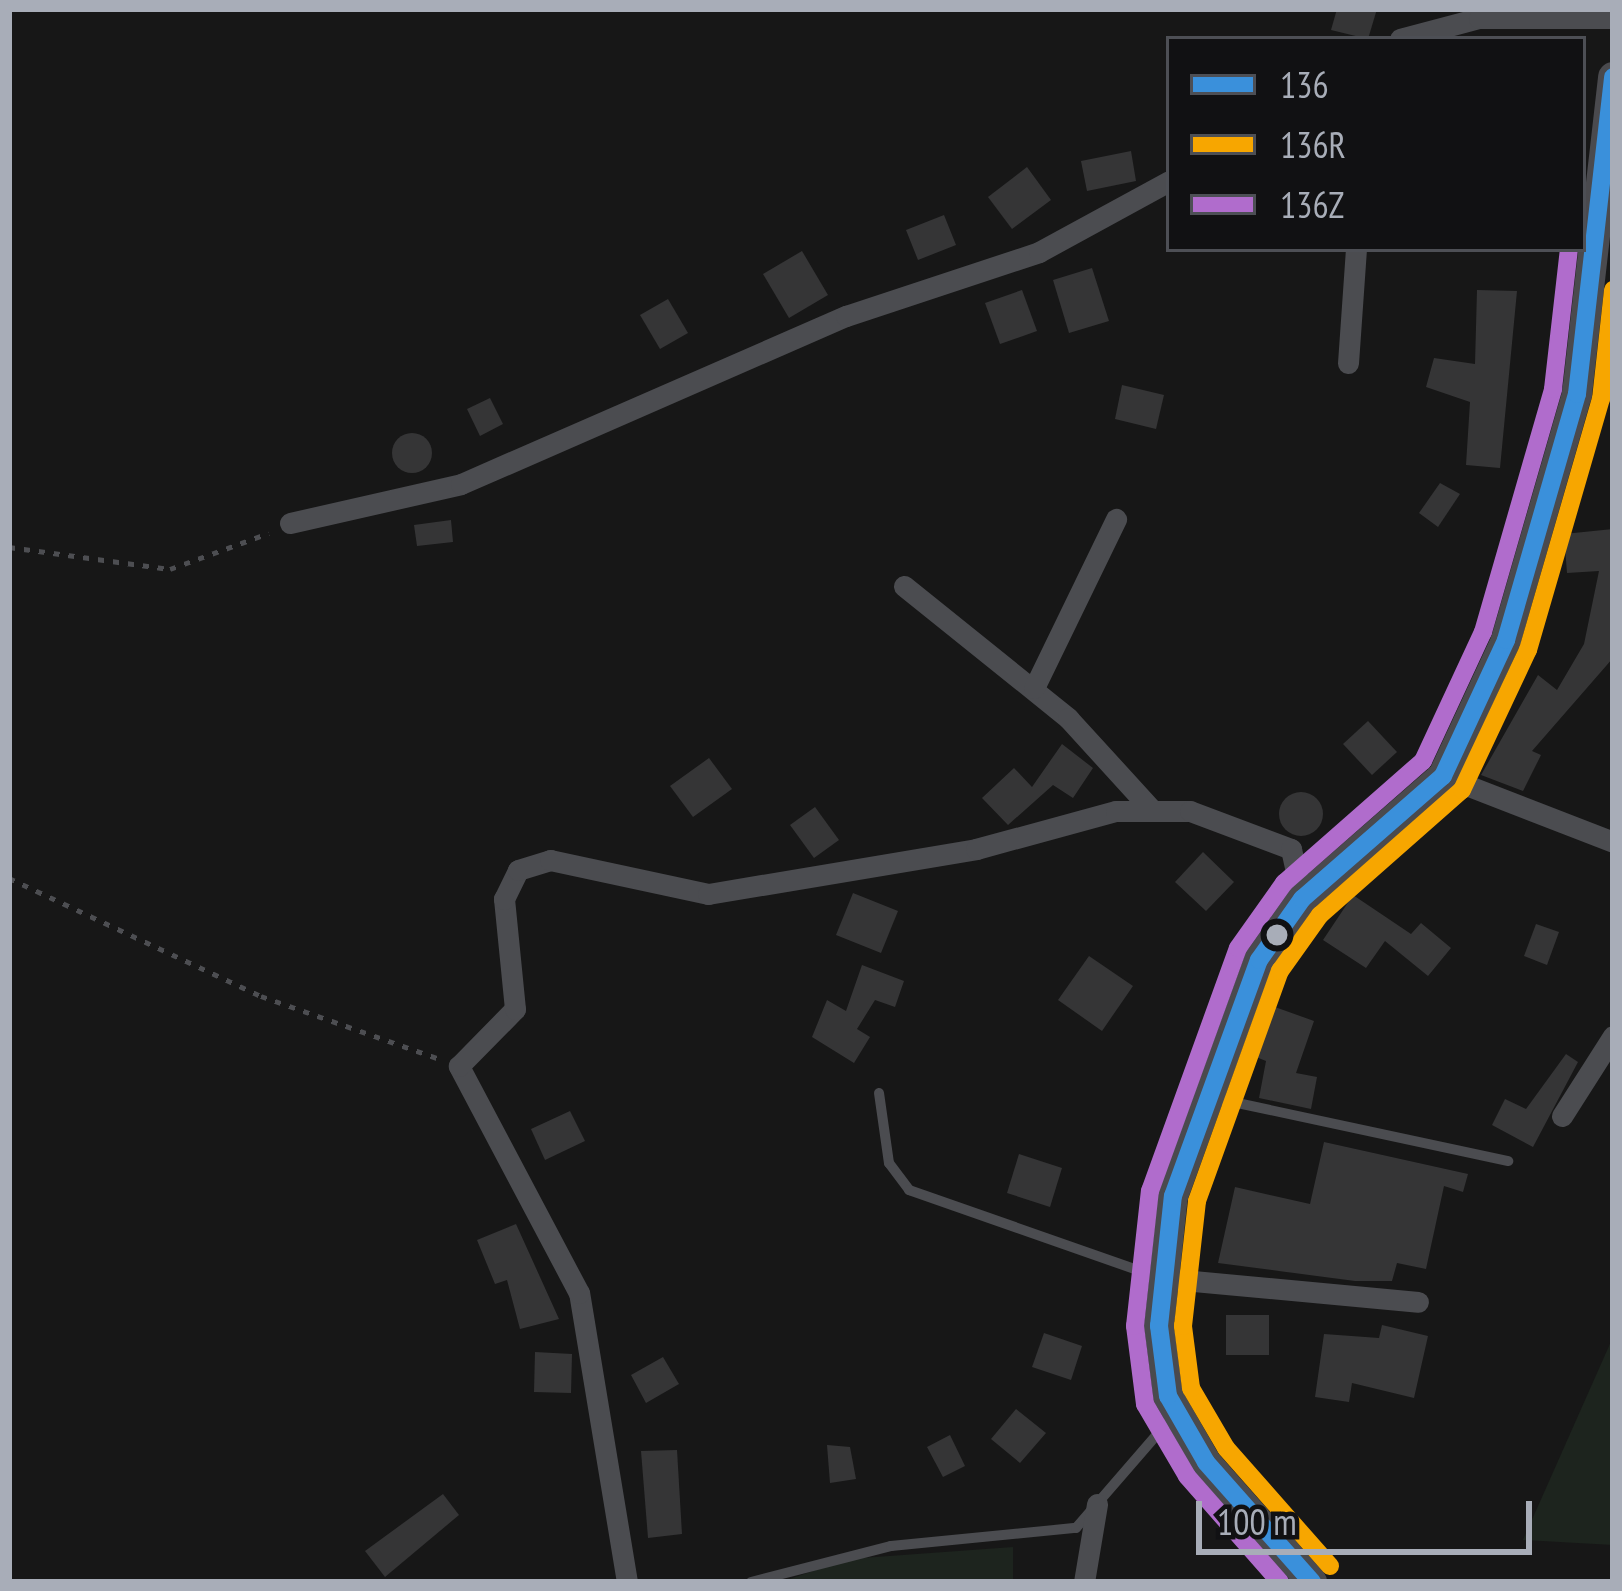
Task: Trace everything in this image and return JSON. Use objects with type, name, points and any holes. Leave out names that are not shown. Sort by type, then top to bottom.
[{"type":"main road","points":[[1312,1582],[1175,1413],[1160,1354],[1161,1278],[1205,1096],[1259,960],[1302,899],[1443,776],[1506,640],[1577,394],[1613,77]]},
{"type":"street","points":[[1412,36],[1479,19],[1613,18]]},
{"type":"street","points":[[290,523],[461,484],[825,325],[1039,252],[1166,183]]},
{"type":"street","points":[[1348,363],[1356,252]]},
{"type":"street","points":[[1034,688],[1116,519]]},
{"type":"street","points":[[904,586],[1034,688],[1153,811]]},
{"type":"street","points":[[1443,776],[1613,842]]},
{"type":"street","points":[[627,1582],[579,1294],[459,1066],[515,1009],[504,899],[518,870],[550,860],[708,894],[1153,811],[1270,832],[1301,869],[1302,899]]},
{"type":"street","points":[[1562,1116],[1613,1036]]},
{"type":"street","points":[[1161,1278],[1418,1302]]},
{"type":"street","points":[[1084,1582],[1097,1504]]},
{"type":"lane","points":[[880,1094],[890,1163],[909,1190],[1161,1278]]},
{"type":"lane","points":[[1205,1096],[1508,1161]]},
{"type":"lane","points":[[752,1582],[891,1546],[1076,1528],[1175,1413]]},
{"type":"path","points":[[9,547],[170,568],[290,523]]},
{"type":"path","points":[[9,878],[261,996],[459,1066]]},
{"type":"shaded area","points":[[1613,1337],[1613,1545],[1523,1540]]},
{"type":"shaded area","points":[[1013,1547],[1013,1582],[781,1582],[848,1559]]},
{"type":"building","points":[[1337,9],[1377,9],[1369,36],[1331,30]]},
{"type":"building","points":[[1131,151],[1136,181],[1087,191],[1081,161]]},
{"type":"building","points":[[1027,167],[1051,200],[1012,229],[988,197]]},
{"type":"building","points":[[944,215],[956,245],[918,260],[906,230]]},
{"type":"building","points":[[802,251],[828,295],[789,318],[763,274]]},
{"type":"building","points":[[1092,268],[1109,321],[1069,333],[1053,280]]},
{"type":"building","points":[[1022,290],[1037,331],[1000,344],[985,303]]},
{"type":"building","points":[[1477,290],[1517,291],[1500,468],[1466,465],[1470,402],[1426,387],[1434,358],[1475,364]]},
{"type":"building","points":[[668,299],[688,333],[660,349],[640,315]]},
{"type":"building","points":[[1122,385],[1164,395],[1156,429],[1115,419]]},
{"type":"building","points":[[490,398],[503,424],[480,436],[467,409]]},
{"type":"building","points":[[412,433],[426,439],[432,453],[426,467],[412,473],[398,467],[392,453],[398,439]]},
{"type":"building","points":[[1440,483],[1460,494],[1438,527],[1419,513]]},
{"type":"building","points":[[451,520],[453,542],[417,546],[414,525]]},
{"type":"building","points":[[1613,529],[1613,658],[1532,751],[1541,755],[1523,791],[1481,775],[1538,675],[1557,690],[1584,644],[1599,571],[1567,573],[1564,534]]},
{"type":"building","points":[[1368,721],[1397,752],[1372,775],[1343,744]]},
{"type":"building","points":[[1062,744],[1093,768],[1073,798],[1053,785],[1008,825],[982,798],[1014,768],[1032,787]]},
{"type":"building","points":[[709,758],[732,789],[693,817],[670,786]]},
{"type":"building","points":[[1301,792],[1317,798],[1323,814],[1317,830],[1301,836],[1285,830],[1279,814],[1285,798]]},
{"type":"building","points":[[815,807],[839,840],[814,858],[790,825]]},
{"type":"building","points":[[1203,852],[1234,882],[1206,911],[1175,882]]},
{"type":"building","points":[[853,893],[898,911],[881,953],[836,935]]},
{"type":"building","points":[[1353,895],[1411,934],[1421,923],[1451,948],[1428,976],[1385,941],[1366,968],[1323,940]]},
{"type":"building","points":[[1536,924],[1559,932],[1547,965],[1524,956]]},
{"type":"building","points":[[1089,956],[1133,986],[1102,1031],[1058,1000]]},
{"type":"building","points":[[862,965],[904,981],[895,1007],[875,1000],[857,1029],[870,1037],[854,1063],[812,1037],[827,1000],[846,1011]]},
{"type":"building","points":[[1264,1003],[1314,1021],[1296,1073],[1317,1077],[1311,1109],[1259,1098],[1266,1061],[1246,1053]]},
{"type":"building","points":[[1566,1054],[1578,1062],[1533,1147],[1492,1125],[1505,1099],[1526,1109]]},
{"type":"building","points":[[570,1111],[585,1141],[545,1160],[531,1129]]},
{"type":"building","points":[[1324,1142],[1468,1174],[1463,1192],[1444,1186],[1426,1269],[1397,1263],[1392,1281],[1355,1281],[1218,1263],[1235,1187],[1310,1204]]},
{"type":"building","points":[[1019,1154],[1062,1168],[1050,1207],[1007,1193]]},
{"type":"building","points":[[516,1224],[559,1319],[520,1329],[507,1280],[495,1284],[477,1240]]},
{"type":"building","points":[[1226,1315],[1269,1315],[1269,1355],[1226,1355]]},
{"type":"building","points":[[1382,1325],[1428,1336],[1414,1398],[1352,1383],[1349,1402],[1315,1397],[1324,1334],[1379,1338]]},
{"type":"building","points":[[1044,1333],[1082,1346],[1071,1380],[1032,1367]]},
{"type":"building","points":[[535,1352],[572,1354],[571,1393],[534,1392]]},
{"type":"building","points":[[663,1357],[679,1384],[646,1403],[631,1375]]},
{"type":"building","points":[[1016,1409],[1046,1433],[1020,1463],[991,1439]]},
{"type":"building","points":[[950,1435],[965,1466],[943,1477],[927,1447]]},
{"type":"building","points":[[827,1445],[850,1447],[856,1479],[830,1483]]},
{"type":"building","points":[[677,1450],[682,1534],[648,1538],[641,1451]]},
{"type":"building","points":[[443,1494],[459,1515],[385,1577],[365,1551]]},
{"type":"transit line","name":"136","points":[[1312,1582],[1206,1462],[1168,1396],[1159,1326],[1173,1196],[1259,960],[1302,899],[1443,776],[1506,640],[1577,394],[1613,77]]},
{"type":"transit line","name":"136Z","points":[[1280,1582],[1187,1476],[1145,1404],[1135,1326],[1150,1191],[1238,948],[1284,883],[1423,761],[1483,632],[1553,389],[1569,252]]},
{"type":"transit line","name":"136R","points":[[1330,1566],[1226,1448],[1191,1388],[1183,1326],[1197,1201],[1280,971],[1320,915],[1462,790],[1528,650],[1601,399],[1613,290]]}]
